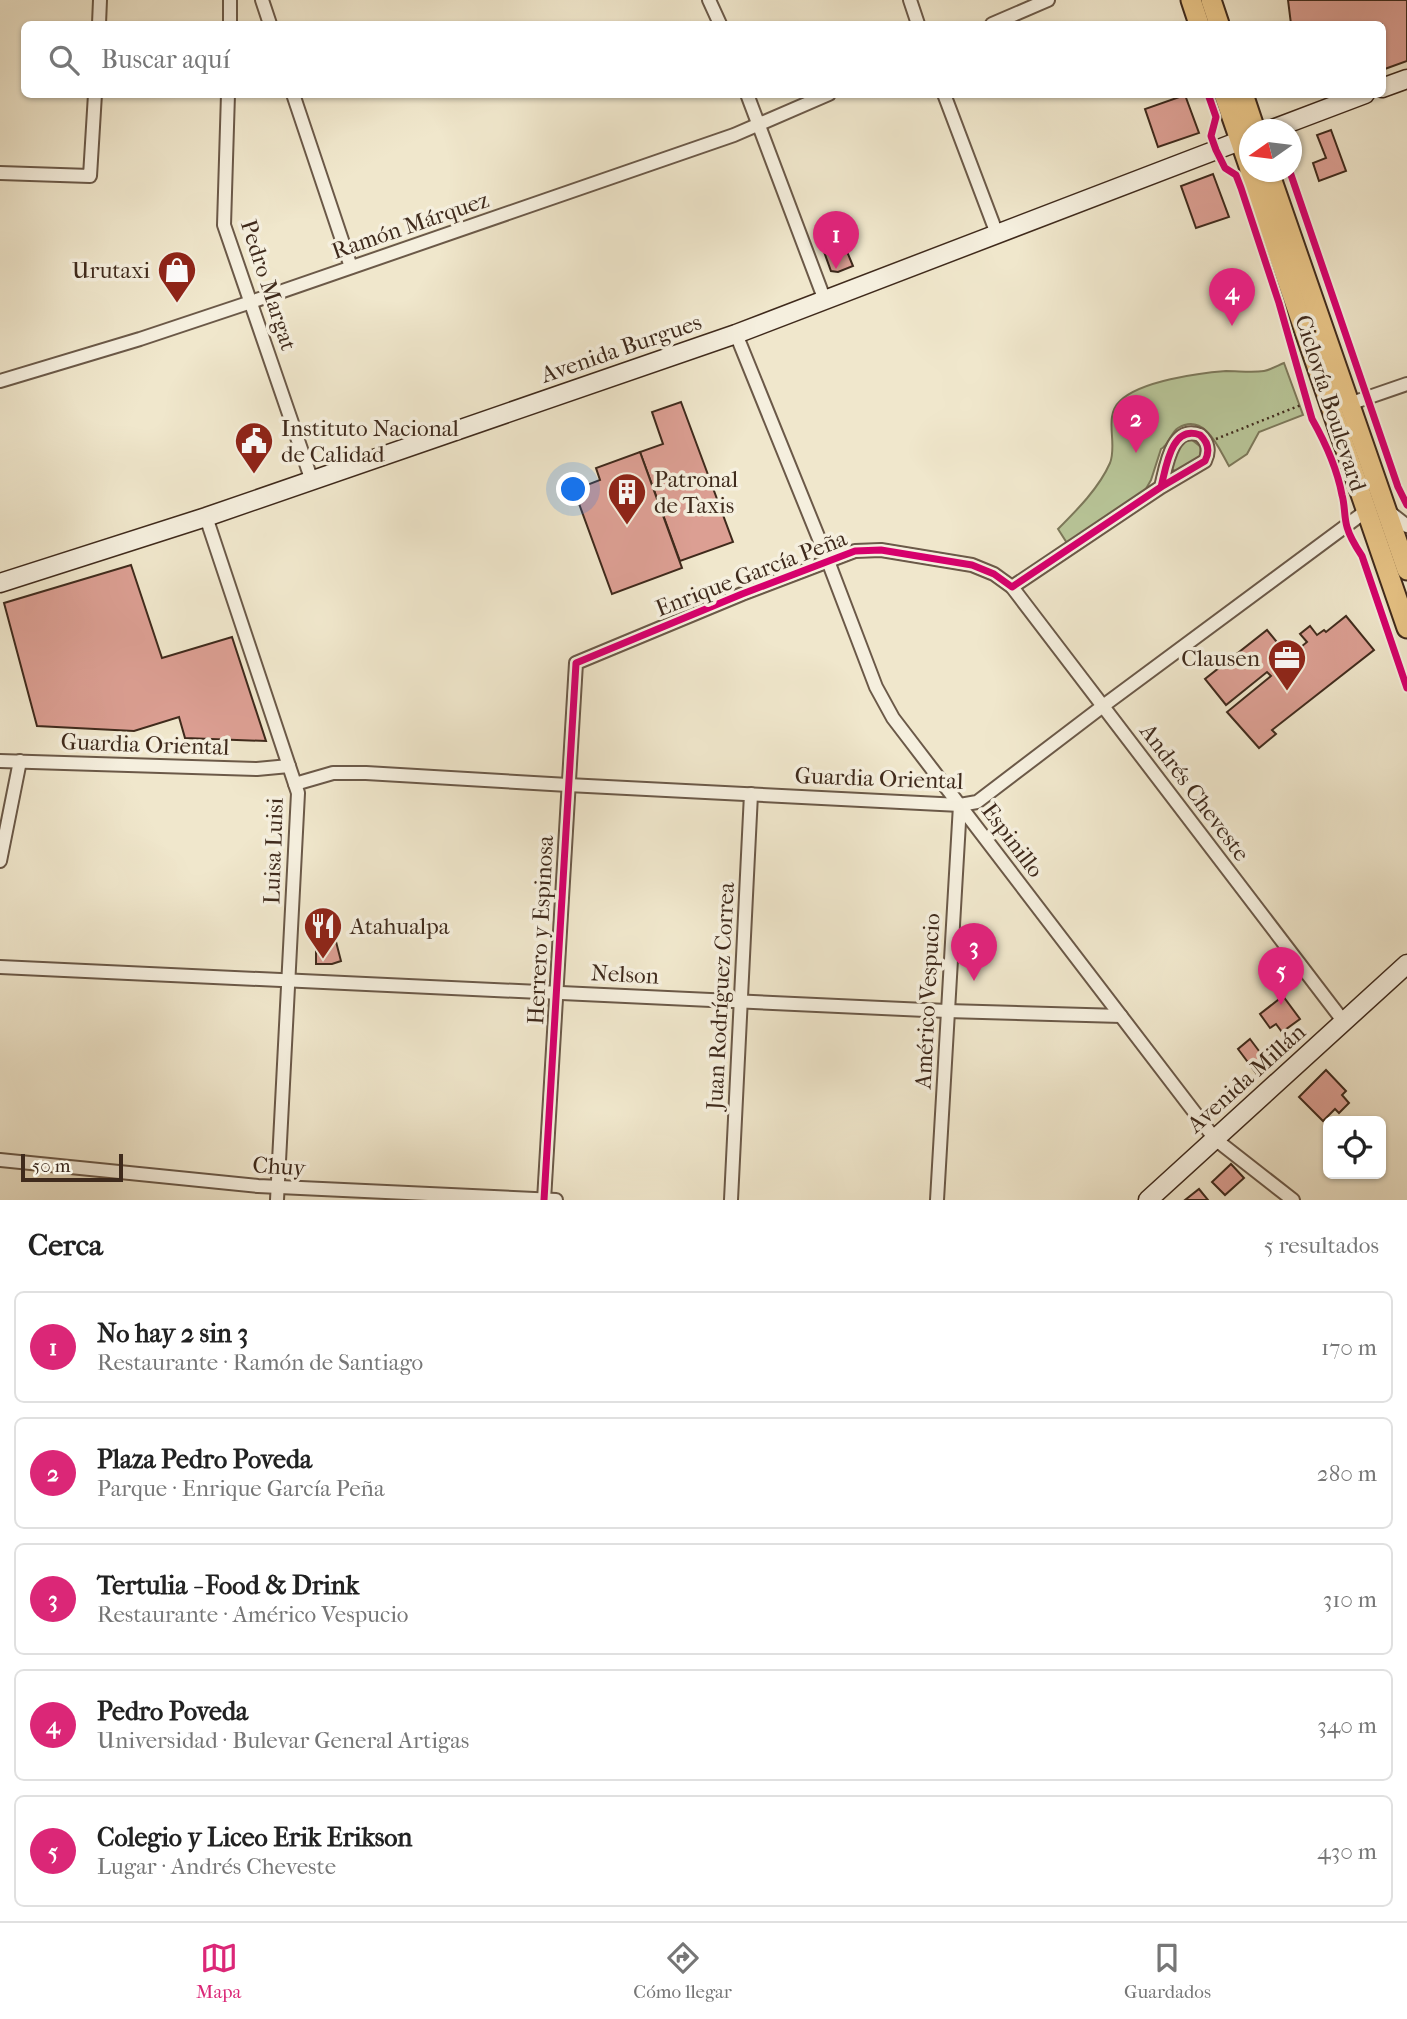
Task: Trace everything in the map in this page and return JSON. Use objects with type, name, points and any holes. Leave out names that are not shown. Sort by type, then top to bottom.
[{"type":"main road","points":[[1191,0],[1198,21]]},
{"type":"main road","points":[[1211,0],[1218,21]]},
{"type":"main road","points":[[1226,98],[1239,120]]},
{"type":"main road","points":[[1243,98],[1246,119]]},
{"type":"main road","points":[[1254,182],[1327,396],[1376,510],[1407,570]]},
{"type":"main road","points":[[1272,182],[1349,404],[1407,628]]},
{"type":"street","points":[[99,21],[100,0]]},
{"type":"street","points":[[230,0],[230,21]]},
{"type":"street","points":[[262,0],[269,21]]},
{"type":"street","points":[[709,0],[719,21]]},
{"type":"street","points":[[910,0],[917,21]]},
{"type":"street","points":[[999,21],[1048,0]]},
{"type":"street","points":[[1386,87],[1407,79]]},
{"type":"street","points":[[0,173],[90,176],[94,98]]},
{"type":"street","name":"Pedro Margat","points":[[228,98],[225,225],[312,481]]},
{"type":"street","points":[[294,98],[351,267]]},
{"type":"street","points":[[748,98],[824,298]]},
{"type":"street","name":"Ramón Márquez","points":[[0,381],[251,302],[734,135],[820,98]]},
{"type":"street","points":[[946,98],[997,234]]},
{"type":"street","points":[[1299,119],[1354,98]]},
{"type":"street","name":"Avenida Burgues","points":[[0,583],[206,517],[736,334],[1239,140]]},
{"type":"street","name":"Espinillo","points":[[736,334],[876,687],[893,718],[1215,1139],[1293,1200]]},
{"type":"street","points":[[1349,404],[1407,384]]},
{"type":"street","points":[[1012,587],[1161,487],[1205,461],[1208,455],[1207,443],[1200,435],[1193,432],[1181,435],[1173,445],[1161,487]]},
{"type":"street","points":[[1376,510],[1407,526]]},
{"type":"street","name":"Guardia Oriental","points":[[296,783],[333,774],[366,772],[960,805],[976,802],[1103,706],[1376,510]]},
{"type":"street","name":"Luisa Luisi","points":[[206,517],[296,783],[298,801],[278,1194]]},
{"type":"street","name":"Enrique García Peña","points":[[576,663],[742,594],[855,551],[872,549],[972,565],[994,574],[1012,587]]},
{"type":"street","name":"Andrés Cheveste","points":[[1012,587],[1344,1022]]},
{"type":"street","name":"Herrero y Espinosa","points":[[544,1200],[576,663]]},
{"type":"street","name":"Guardia Oriental","points":[[0,761],[257,768],[289,766]]},
{"type":"street","points":[[0,861],[20,761]]},
{"type":"street","name":"Juan Rodríguez Correa","points":[[731,1200],[751,794]]},
{"type":"street","name":"Américo Vespucio","points":[[937,1200],[960,805]]},
{"type":"street","name":"Avenida Millán","points":[[1148,1200],[1407,964]]},
{"type":"street","name":"Nelson","points":[[0,967],[947,1011],[1122,1016]]},
{"type":"street","name":"Chuy","points":[[0,1160],[278,1194],[556,1200]]},
{"type":"path","points":[[1207,443],[1308,407],[1327,396]]},
{"type":"green space","points":[[1284,363],[1303,415],[1259,432],[1247,454],[1229,466],[1216,442],[1203,429],[1188,424],[1178,428],[1161,449],[1151,480],[1143,494],[1067,543],[1058,529],[1094,490],[1110,463],[1113,447],[1112,415],[1120,401],[1141,388],[1170,379],[1226,371],[1264,371]]},
{"type":"green space","points":[[1192,440],[1201,447],[1200,456],[1176,472],[1171,468],[1174,455],[1185,441]]},
{"type":"building","points":[[1288,0],[1407,0],[1407,61],[1386,69],[1386,21],[1291,21]]},
{"type":"building","points":[[1176,98],[1186,98],[1199,133],[1158,147],[1145,109]]},
{"type":"building","points":[[1331,130],[1346,171],[1319,181],[1313,163],[1326,158],[1317,135]]},
{"type":"building","points":[[1213,174],[1229,217],[1196,228],[1181,186]]},
{"type":"building","points":[[843,242],[853,266],[838,272],[831,271],[823,249]]},
{"type":"building","points":[[681,402],[733,542],[680,561],[640,452],[663,444],[652,412]]},
{"type":"building","name":"Patronal de Taxis","points":[[640,452],[682,568],[612,594],[574,490],[600,480],[596,468]]},
{"type":"building","points":[[131,565],[162,658],[232,637],[266,741],[185,738],[179,717],[134,731],[37,726],[4,603]]},
{"type":"building","name":"Clausen","points":[[1346,616],[1374,650],[1272,730],[1276,734],[1259,748],[1227,712],[1271,676],[1267,672],[1226,705],[1205,679],[1267,630],[1289,657],[1307,642],[1300,634],[1310,626],[1317,635],[1324,630],[1326,632]]},
{"type":"building","points":[[316,930],[333,930],[341,961],[316,964]]},
{"type":"building","points":[[1283,996],[1300,1019],[1282,1032],[1276,1024],[1270,1028],[1260,1014]]},
{"type":"building","points":[[1250,1039],[1268,1063],[1256,1073],[1238,1049]]},
{"type":"building","points":[[1326,1070],[1346,1091],[1342,1095],[1349,1103],[1339,1113],[1335,1109],[1328,1116],[1323,1116],[1323,1121],[1299,1097]]},
{"type":"building","points":[[1231,1164],[1244,1178],[1225,1195],[1212,1182]]},
{"type":"building","points":[[1199,1189],[1208,1200],[1185,1200]]},
{"type":"cycle path","name":"Ciclovía Boulevard","points":[[1209,98],[1216,117],[1211,136],[1225,168],[1236,175],[1241,188],[1279,303],[1312,419],[1337,475],[1348,531],[1362,556],[1407,688]]},
{"type":"cycle path","points":[[1293,182],[1398,487],[1407,505]]},
{"type":"cycle path","points":[[544,1200],[576,663],[742,594],[855,551],[881,550],[972,565],[994,574],[1012,587],[1161,487],[1205,461],[1207,447],[1200,435],[1190,433],[1176,442],[1168,459],[1161,487]]},
{"type":"place","name":"No hay 2 sin 3","points":[[836,269]]},
{"type":"place","name":"Urutaxi","points":[[177,304]]},
{"type":"place","name":"Pedro Poveda","points":[[1232,326]]},
{"type":"place","name":"Plaza Pedro Poveda","points":[[1136,453]]},
{"type":"place","name":"Instituto Nacional de Calidad","points":[[254,475]]},
{"type":"place","name":"Patronal de Taxis","points":[[627,526]]},
{"type":"place","name":"Clausen","points":[[1287,692]]},
{"type":"place","name":"Atahualpa","points":[[323,960]]},
{"type":"place","name":"Tertulia - Food & Drink","points":[[974,981]]},
{"type":"place","name":"Colegio y Liceo Erik Erikson","points":[[1281,1005]]}]
